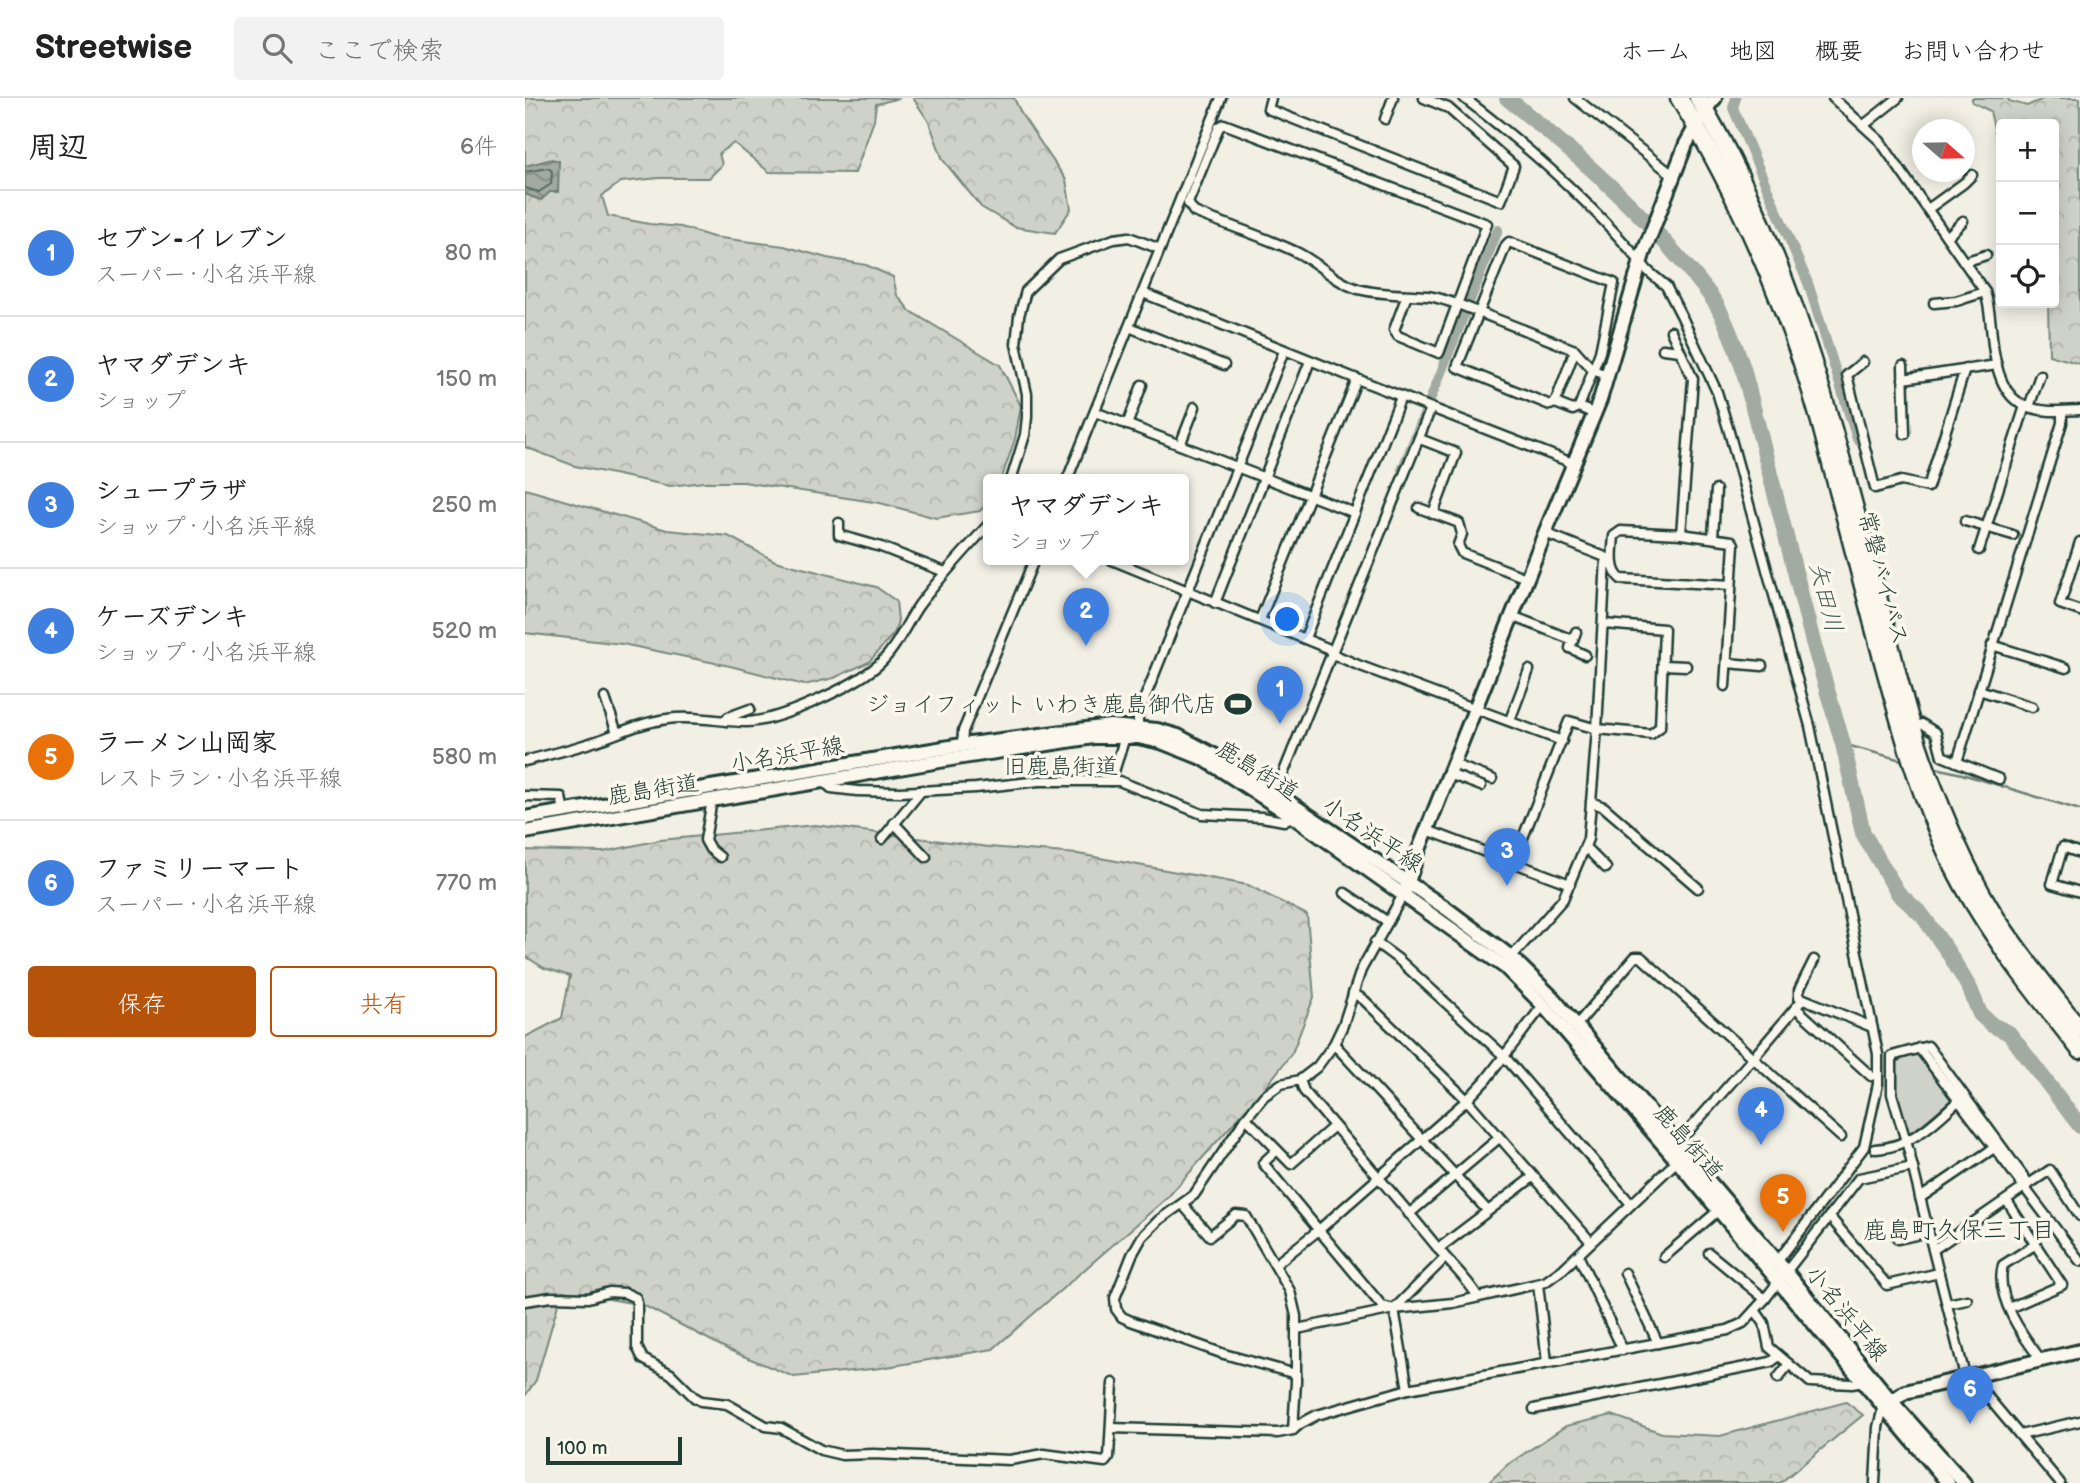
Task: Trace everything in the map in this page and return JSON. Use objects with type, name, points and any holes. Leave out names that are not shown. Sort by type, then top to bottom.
[{"type":"highway","name":"常磐バイパス","points":[[1679,98],[1696,125],[1762,262],[1801,362],[1927,788],[1956,872],[1986,925],[2080,1050]]},
{"type":"highway","name":"常磐バイパス","points":[[1706,102],[1775,253],[1813,357],[1912,737]]},
{"type":"highway","name":"常磐バイパス","points":[[1927,788],[1997,919],[2080,1030]]},
{"type":"main road","points":[[1406,888],[1527,578],[1595,414],[1609,376],[1641,257],[1706,102]]},
{"type":"main road","name":"小名浜平線","points":[[525,818],[962,751],[1083,729],[1110,726],[1178,736],[1240,769],[1406,888],[1447,909],[1508,962],[1548,1001],[1674,1152],[1777,1262],[1783,1278],[1888,1405],[1964,1483]]},
{"type":"main road","name":"鹿島街道","points":[[525,832],[824,782],[962,751],[1093,737],[1125,737],[1138,732],[1204,759],[1406,888]]},
{"type":"main road","name":"鹿島街道","points":[[1674,1152],[1719,1210],[1783,1278],[1863,1382],[1888,1405],[1948,1483]]},
{"type":"main road","points":[[1888,1405],[1905,1392],[2080,1351]]},
{"type":"street","points":[[1069,474],[1221,98]]},
{"type":"street","points":[[1271,98],[1268,108],[1501,201],[1514,166],[1448,108],[1424,98]]},
{"type":"street","points":[[1385,119],[1393,98]]},
{"type":"street","points":[[1464,98],[1496,122],[1578,197],[1641,257],[1670,294],[1701,355],[1723,411],[1809,726],[1878,1054],[1878,1084],[1864,1147],[1859,1157],[1777,1262]]},
{"type":"street","points":[[1575,98],[1674,176]]},
{"type":"street","points":[[1833,98],[1880,141],[1985,292],[1991,314],[1997,365],[2010,394],[2027,407],[2080,411]]},
{"type":"street","points":[[1864,125],[1898,98]]},
{"type":"street","points":[[1407,295],[1394,330],[1398,337],[1439,353],[1460,305],[1487,224],[1224,124],[1219,127],[1188,203],[1194,212],[1296,251],[1335,279],[1356,288],[1431,296],[1460,305],[1575,350],[1593,370],[1609,376]]},
{"type":"street","points":[[1929,209],[1965,182]]},
{"type":"street","points":[[1947,237],[1963,221]]},
{"type":"street","points":[[1013,474],[1027,417],[1027,394],[1016,344],[1019,316],[1026,290],[1059,259],[1114,239],[1129,237],[1160,249]]},
{"type":"street","points":[[1509,242],[1614,283],[1599,352],[1579,407],[1573,410],[1555,403],[1550,405],[1457,367],[1475,311],[1509,242]]},
{"type":"street","points":[[1964,262],[1986,255]]},
{"type":"street","points":[[1934,303],[1985,292]]},
{"type":"street","points":[[1143,293],[1575,464]]},
{"type":"street","points":[[1129,327],[1224,365]]},
{"type":"street","points":[[1671,331],[1693,379],[1681,534]]},
{"type":"street","points":[[1663,349],[1680,351]]},
{"type":"street","points":[[1555,403],[1575,350]]},
{"type":"street","points":[[1138,732],[1138,715],[1284,351]]},
{"type":"street","points":[[1215,603],[1310,361]]},
{"type":"street","points":[[1863,362],[1847,375],[1875,488],[1901,481],[1928,487],[1965,369]]},
{"type":"street","points":[[1903,379],[1997,365]]},
{"type":"street","points":[[1903,366],[1905,434]]},
{"type":"street","points":[[1979,550],[2040,375]]},
{"type":"street","points":[[1260,620],[1357,379]]},
{"type":"street","points":[[1126,425],[1142,385]]},
{"type":"street","points":[[1305,638],[1401,397]]},
{"type":"street","points":[[1180,445],[1195,407]]},
{"type":"street","points":[[1579,407],[1595,414]]},
{"type":"street","points":[[1279,784],[1431,408]]},
{"type":"street","points":[[1957,762],[2062,423],[2062,411]]},
{"type":"street","points":[[1095,412],[1355,513]]},
{"type":"street","points":[[1420,439],[1456,453],[1433,514]]},
{"type":"street","points":[[1713,537],[1716,491]]},
{"type":"street","points":[[1419,508],[1459,523],[1462,534],[1458,545],[1462,553],[1527,578]]},
{"type":"street","points":[[1965,521],[2013,536]]},
{"type":"street","points":[[839,523],[839,535],[881,547],[945,572]]},
{"type":"street","points":[[525,761],[645,723],[667,719],[763,720],[801,707],[863,676],[889,654],[919,606],[945,572],[983,530]]},
{"type":"street","points":[[1508,962],[1563,898],[1585,847],[1610,559],[1614,536],[1619,531],[1713,537],[1729,539],[1734,544],[1725,687]]},
{"type":"street","points":[[1545,533],[1610,559]]},
{"type":"street","points":[[2080,542],[2060,604],[2080,611]]},
{"type":"street","points":[[1610,559],[1614,572],[1621,579],[1731,586]]},
{"type":"street","points":[[962,751],[963,731],[1032,565]]},
{"type":"street","points":[[1124,565],[1305,638],[1358,665],[1562,741]]},
{"type":"street","points":[[1512,616],[1574,636],[1570,648],[1585,655]]},
{"type":"street","points":[[1513,863],[1569,722],[1597,729],[1651,734],[1660,727],[1664,629],[1604,624]]},
{"type":"street","points":[[1992,645],[2066,668]]},
{"type":"street","points":[[1727,663],[1762,666]]},
{"type":"street","points":[[1663,665],[1686,666]]},
{"type":"street","points":[[1510,720],[1529,670]]},
{"type":"street","points":[[1979,690],[2032,707]]},
{"type":"street","points":[[605,698],[617,733]]},
{"type":"street","points":[[726,721],[732,715],[750,709]]},
{"type":"street","points":[[1912,737],[1922,724],[1936,733],[1942,756],[1999,779]]},
{"type":"street","points":[[1111,781],[1125,737]]},
{"type":"street","points":[[1451,769],[1492,779]]},
{"type":"street","points":[[1451,769],[1481,786]]},
{"type":"street","name":"旧鹿島街道","points":[[824,782],[831,788],[857,791],[977,788],[1039,781],[1111,781],[1123,782],[1202,814],[1262,817],[1284,821],[1292,816]]},
{"type":"street","points":[[882,839],[922,790]]},
{"type":"street","points":[[525,796],[561,797],[564,811]]},
{"type":"street","points":[[712,800],[705,840],[710,849],[720,857]]},
{"type":"street","points":[[1591,802],[1604,807],[1698,888]]},
{"type":"street","points":[[894,823],[926,857]]},
{"type":"street","points":[[1427,830],[1570,884]]},
{"type":"street","points":[[1585,847],[1606,868]]},
{"type":"street","points":[[2080,853],[2063,847],[2052,884],[2080,892]]},
{"type":"street","points":[[1296,1374],[1224,1354],[1122,1317],[1116,1309],[1115,1298],[1142,1237],[1159,1220],[1194,1195],[1264,1096],[1281,1084],[1300,1080],[1317,1067],[1334,1044],[1361,970],[1406,888]]},
{"type":"street","points":[[1345,893],[1388,922]]},
{"type":"street","points":[[1375,942],[1398,959],[1504,1056],[1631,1204]]},
{"type":"street","points":[[1580,1021],[1635,957],[1641,957],[1841,1137]]},
{"type":"street","points":[[1814,960],[1798,994],[1803,999],[1872,1027]]},
{"type":"street","points":[[1353,993],[1364,1000],[1467,1100],[1591,1242]]},
{"type":"street","points":[[1297,1329],[1394,1309],[1453,1303],[1545,1282],[1563,1269],[1631,1204],[1803,999]]},
{"type":"street","points":[[1276,1264],[1320,1229],[1467,1100],[1548,1001]]},
{"type":"street","points":[[1796,1008],[1871,1076]]},
{"type":"street","points":[[1334,1044],[1487,1210]]},
{"type":"street","points":[[2059,1483],[1967,1377],[1892,1094],[1892,1056],[1928,1046],[1961,1098],[2080,1261]]},
{"type":"street","points":[[1300,1080],[1304,1091],[1380,1177],[1445,1258],[1472,1286],[1478,1297]]},
{"type":"street","points":[[1875,1149],[1906,1141],[1935,1122],[1961,1098]]},
{"type":"street","points":[[1246,1118],[1291,1164],[1334,1126]]},
{"type":"street","points":[[1409,1214],[1499,1138]]},
{"type":"street","points":[[1920,1198],[1997,1146]]},
{"type":"street","points":[[1277,1150],[1262,1163],[1382,1306],[1394,1309]]},
{"type":"street","points":[[1111,1428],[1278,1433],[1293,1430],[1300,1423],[1317,1415],[1408,1389],[1728,1330],[1743,1324],[1765,1299],[1859,1178],[1913,1167]]},
{"type":"street","points":[[1933,1250],[2050,1170],[2080,1216]]},
{"type":"street","points":[[1438,1249],[1533,1177]]},
{"type":"street","points":[[2007,1201],[2062,1285],[2009,1308]]},
{"type":"street","points":[[1183,1205],[1210,1236],[1236,1215],[1246,1216],[1290,1291],[1297,1329],[1293,1430]]},
{"type":"street","points":[[1664,1257],[1719,1210]]},
{"type":"street","points":[[1829,1216],[1887,1285],[1939,1273]]},
{"type":"street","points":[[1898,1239],[1929,1233]]},
{"type":"street","points":[[2036,1244],[2003,1265],[2002,1272],[2009,1308],[2019,1332],[2042,1361]]},
{"type":"street","points":[[1709,1253],[1765,1299]]},
{"type":"street","points":[[1578,1255],[1623,1350]]},
{"type":"street","points":[[1394,1309],[1445,1258]]},
{"type":"street","points":[[1625,1273],[1658,1343]]},
{"type":"street","points":[[1538,1284],[1547,1362]]},
{"type":"street","points":[[525,1301],[543,1297],[588,1298],[609,1292],[632,1295],[637,1303],[637,1347],[643,1359],[671,1374],[694,1397],[727,1404],[766,1426],[781,1428],[821,1450],[833,1453],[1010,1460],[1044,1454],[1105,1462],[1109,1457],[1113,1383]]},
{"type":"street","points":[[1947,1304],[1967,1300]]},
{"type":"street","points":[[1394,1309],[1408,1389]]},
{"type":"street","points":[[1755,1310],[1764,1323],[1769,1347],[1812,1383],[1863,1382]]},
{"type":"street","points":[[1534,1409],[1770,1363],[1779,1356]]},
{"type":"street","points":[[1778,1378],[1789,1364]]},
{"type":"street","points":[[1875,1483],[1878,1427],[1888,1405]]},
{"type":"street","points":[[2020,1435],[2080,1421]]},
{"type":"green space","points":[[525,98],[900,98],[876,104],[874,120],[855,173],[769,172],[734,143],[719,153],[722,165],[709,178],[659,178],[621,182],[602,196],[608,216],[681,227],[713,237],[784,246],[866,265],[893,277],[897,295],[910,311],[1000,365],[1021,406],[1015,439],[1003,474],[983,474],[983,508],[980,511],[936,518],[880,503],[743,482],[704,482],[670,486],[575,466],[525,447]]},
{"type":"green space","points":[[913,98],[1014,98],[1022,115],[1066,180],[1071,209],[1055,233],[1015,227],[981,207],[943,160],[929,122]]},
{"type":"green space","points":[[1972,98],[2008,98],[2009,101],[2027,106],[2045,98],[2080,98],[2080,364],[2049,355],[2048,308],[2059,308],[2059,119],[1996,119],[1996,138],[1990,111],[1972,102]]},
{"type":"green space","points":[[525,489],[667,530],[728,536],[775,561],[876,587],[896,601],[898,620],[895,632],[869,662],[834,678],[804,685],[730,666],[622,644],[525,633]]},
{"type":"green space","points":[[815,825],[989,847],[1078,854],[1248,885],[1307,915],[1314,997],[1292,1053],[1168,1197],[993,1349],[881,1368],[794,1377],[729,1350],[643,1305],[562,1291],[536,1380],[525,1396],[525,1037],[562,1018],[570,976],[544,968],[525,956],[525,850],[603,852],[660,840]]},
{"type":"green space","points":[[1924,1051],[1929,1053],[1958,1091],[1957,1095],[1912,1133],[1907,1132],[1900,1105],[1896,1069],[1898,1060]]},
{"type":"green space","points":[[1846,1402],[1863,1415],[1780,1483],[1488,1483],[1507,1465],[1566,1426],[1612,1415],[1662,1433],[1720,1436]]},
{"type":"water","points":[[552,159],[559,161],[558,192],[550,192],[541,200],[525,194],[525,166]]},
{"type":"waterway","name":"矢田川","points":[[1507,98],[1572,152],[1653,229],[1695,276],[1720,312],[1743,368],[1813,642],[1843,744],[1863,833],[1898,893],[1922,915],[1948,952],[1970,989],[1980,1014],[1992,1025],[2009,1033],[2080,1126]]},
{"type":"waterway","points":[[1736,98],[1733,108],[1808,283],[1857,439]]},
{"type":"waterway","points":[[1402,470],[1498,230]]},
{"type":"waterway","points":[[1843,744],[1905,761]]},
{"type":"waterway","points":[[1932,767],[2080,810]]},
{"type":"place","name":"ヤマダデンキ","points":[[1086,646]]},
{"type":"place","name":"ジョイフィット いわき鹿島御代店","points":[[1238,704]]},
{"type":"place","name":"セブン-イレブン","points":[[1280,724]]},
{"type":"place","name":"シュープラザ","points":[[1507,886]]},
{"type":"place","name":"ケーズデンキ","points":[[1761,1145]]},
{"type":"place","name":"ラーメン山岡家","points":[[1783,1232]]},
{"type":"place","name":"ファミリーマート","points":[[1970,1424]]},
{"type":"district","name":"鹿島町久保三丁目","points":[[1959,1230]]}]
